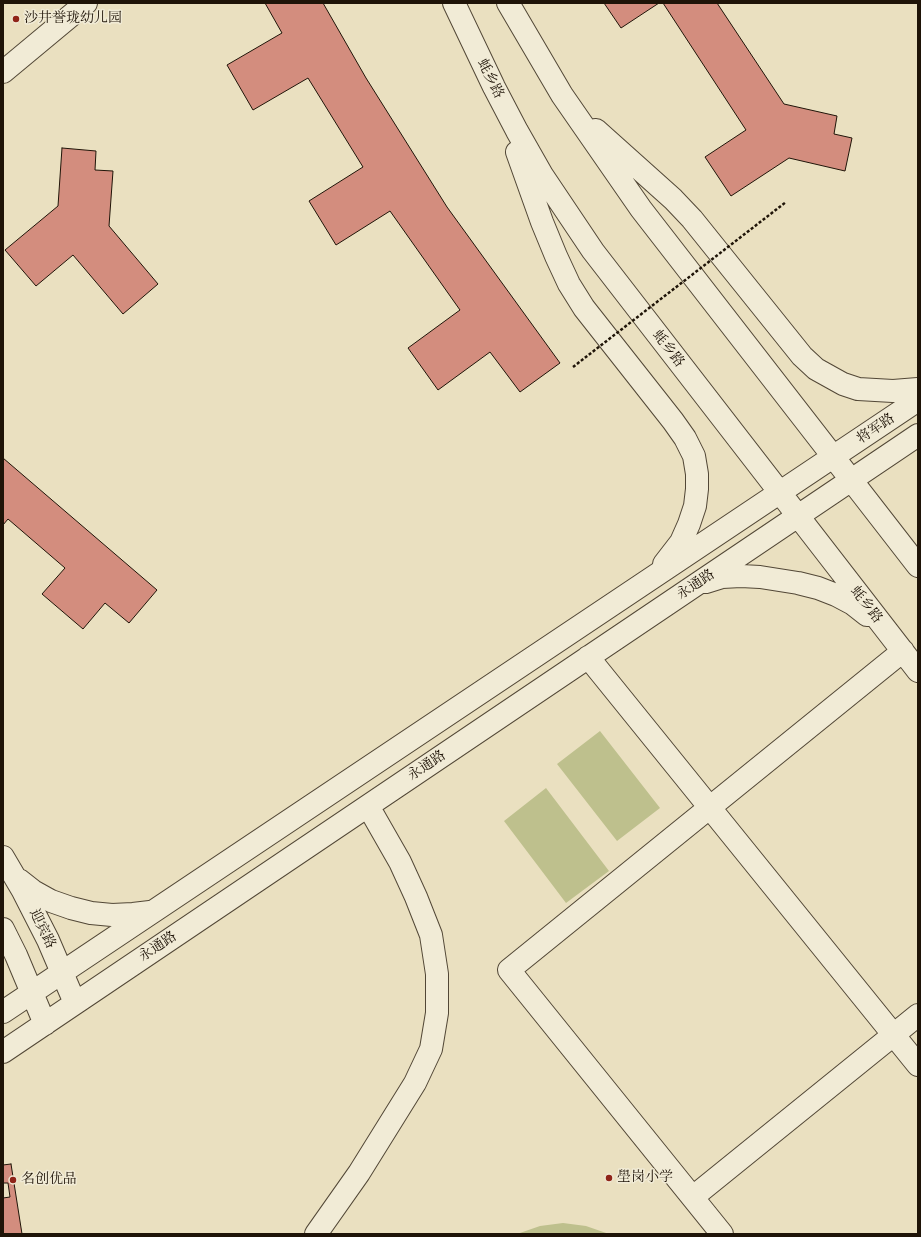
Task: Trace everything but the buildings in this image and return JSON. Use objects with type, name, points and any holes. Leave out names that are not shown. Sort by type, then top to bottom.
[{"type":"street","points":[[3,72],[86,3]]},
{"type":"street","name":"蚝乡路","points":[[454,3],[494,87],[542,174],[593,251],[918,671]]},
{"type":"street","points":[[508,3],[562,95],[641,209],[918,566]]},
{"type":"street","points":[[494,87],[542,222],[569,284],[584,308],[685,438],[694,456],[697,474],[697,490],[695,506],[689,524],[681,542],[648,581]]},
{"type":"street","points":[[562,95],[599,133],[673,199],[692,219],[802,356],[816,369],[837,381],[858,389],[893,391],[918,389]]},
{"type":"street","name":"将军路","points":[[833,457],[918,400]]},
{"type":"street","name":"将军路","points":[[851,480],[918,435]]},
{"type":"street","points":[[3,1012],[833,457]]},
{"type":"street","name":"永通路","points":[[3,1052],[851,480]]},
{"type":"street","points":[[688,590],[722,578],[741,576],[798,583],[818,588],[836,595],[853,604],[886,629]]},
{"type":"street","points":[[722,1234],[509,970],[903,651]]},
{"type":"street","points":[[588,657],[918,1065]]},
{"type":"street","points":[[316,1234],[359,1173],[415,1083],[431,1049],[437,1013],[437,974],[431,934],[400,862],[368,806]]},
{"type":"street","name":"迎宾路","points":[[3,857],[16,878],[48,940],[75,1003]]},
{"type":"street","points":[[16,878],[33,891],[51,901],[91,913],[112,915],[153,911]]},
{"type":"street","points":[[3,929],[16,955],[45,1024]]},
{"type":"street","points":[[693,1197],[918,1015]]},
{"type":"path","points":[[573,367],[786,202]]},
{"type":"green space","points":[[600,731],[660,808],[617,841],[557,764]]},
{"type":"green space","points":[[546,788],[609,871],[566,903],[504,821]]},
{"type":"green space","points":[[563,1223],[586,1226],[609,1234],[517,1234],[540,1226]]},
{"type":"place","name":"沙井誉珑幼儿园","points":[[16,19]]},
{"type":"place","name":"壆岗小学","points":[[609,1178]]},
{"type":"place","name":"名创优品","points":[[13,1180]]}]
